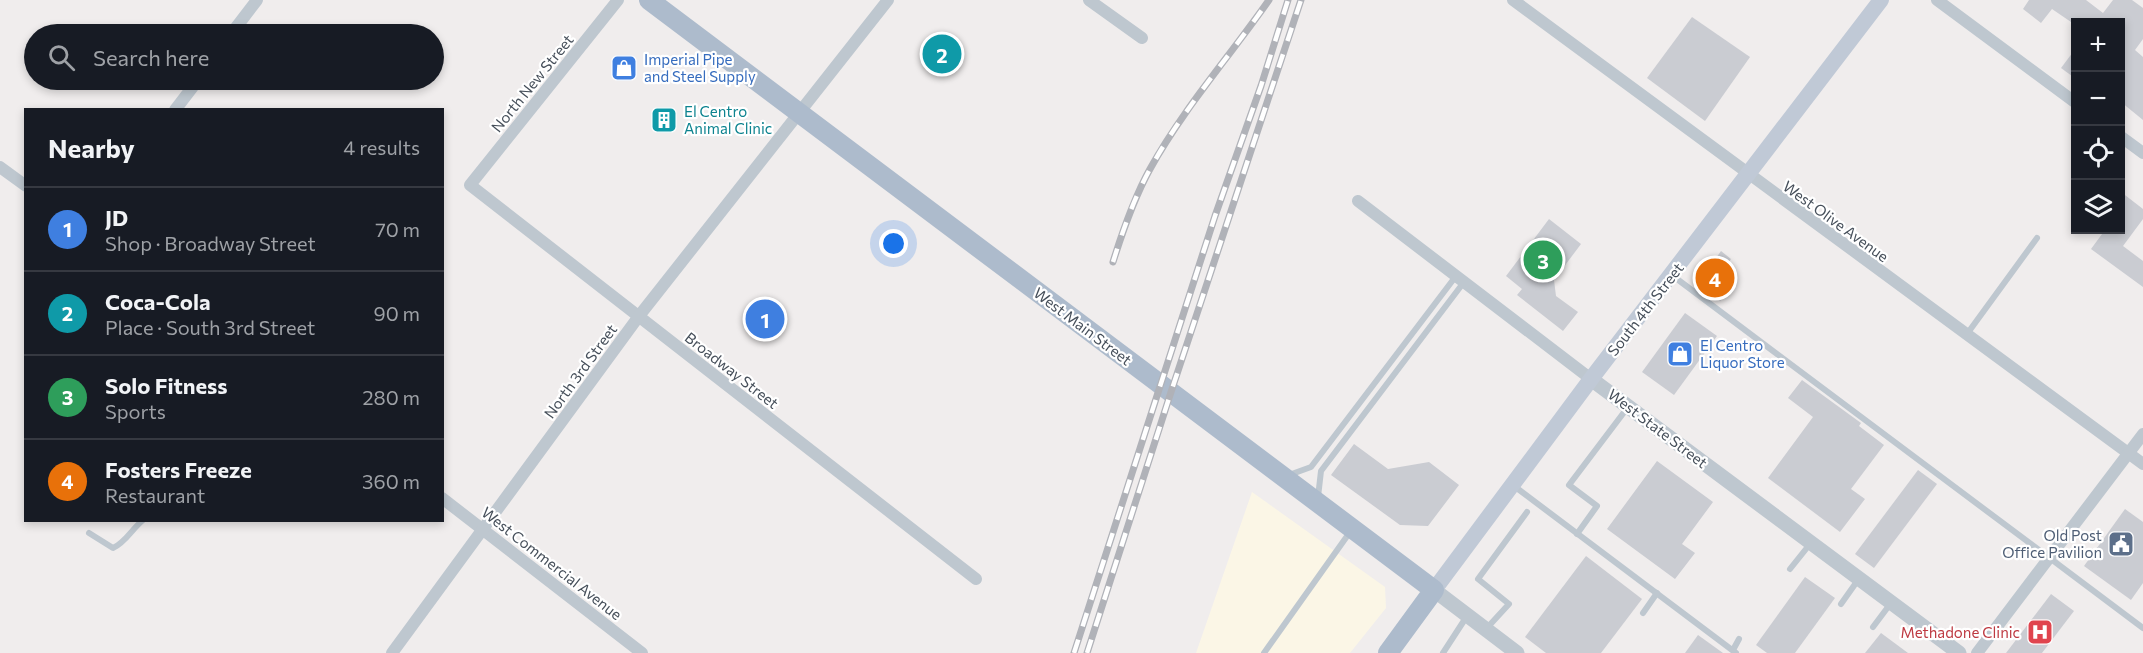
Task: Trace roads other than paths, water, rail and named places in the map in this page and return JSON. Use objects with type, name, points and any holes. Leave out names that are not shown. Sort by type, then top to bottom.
[{"type":"main road","name":"West Main Street","points":[[649,0],[1434,590]]},
{"type":"main road","name":"South 4th Street","points":[[1434,590],[1591,379],[1881,0]]},
{"type":"main road","points":[[1388,653],[1434,590]]},
{"type":"street","points":[[239,24],[257,0]]},
{"type":"street","name":"North New Street","points":[[470,185],[618,0]]},
{"type":"street","name":"North 3rd Street","points":[[392,653],[639,316],[888,0]]},
{"type":"street","points":[[1089,0],[1142,38]]},
{"type":"street","name":"West Olive Avenue","points":[[1513,0],[2143,464]]},
{"type":"street","points":[[1936,0],[2071,99]]},
{"type":"street","points":[[177,108],[190,90]]},
{"type":"street","points":[[2125,139],[2143,153]]},
{"type":"street","points":[[0,167],[24,185]]},
{"type":"street","name":"Broadway Street","points":[[470,185],[976,579]]},
{"type":"street","name":"West State Street","points":[[1358,201],[1591,379],[1959,653]]},
{"type":"street","points":[[1977,653],[2143,434]]},
{"type":"street","name":"West Commercial Avenue","points":[[444,499],[642,653]]},
{"type":"street","name":"West Main Street","points":[[1434,590],[1517,653]]},
{"type":"lane","points":[[1967,335],[2037,238]]},
{"type":"lane","points":[[1671,274],[2143,628]]},
{"type":"lane","points":[[1283,477],[1311,467],[1460,279]]},
{"type":"lane","points":[[1317,503],[1321,471],[1460,279]]},
{"type":"lane","points":[[1577,534],[1597,506],[1569,485],[1628,406]]},
{"type":"lane","points":[[1512,485],[1735,652],[1739,639]]},
{"type":"lane","points":[[1485,629],[1509,604],[1478,579],[1527,512]]},
{"type":"lane","points":[[88,533],[113,548],[119,546],[140,522]]},
{"type":"lane","points":[[1264,653],[1352,529]]},
{"type":"lane","points":[[1790,569],[1811,543]]},
{"type":"lane","points":[[1841,604],[1859,579]]},
{"type":"lane","points":[[1643,613],[1657,593]]},
{"type":"lane","points":[[1874,627],[1892,603]]},
{"type":"lane","points":[[1443,653],[1468,616]]},
{"type":"railway","points":[[1113,262],[1134,203],[1163,147],[1269,0]]},
{"type":"railway","points":[[1074,653],[1215,216],[1261,86],[1288,0]]},
{"type":"railway","points":[[1087,653],[1301,0]]},
{"type":"place","name":"Coca-Cola","points":[[942,54]]},
{"type":"place","name":"Imperial Pipe and Steel Supply","points":[[624,68]]},
{"type":"place","name":"El Centro Animal Clinic","points":[[664,120]]},
{"type":"place","name":"Solo Fitness","points":[[1543,260]]},
{"type":"place","name":"Fosters Freeze","points":[[1715,278]]},
{"type":"place","name":"JD","points":[[765,319]]},
{"type":"place","name":"El Centro Liquor Store","points":[[1680,354]]},
{"type":"place","name":"Old Post Office Pavilion","points":[[2121,544]]},
{"type":"place","name":"Methadone Clinic","points":[[2040,632]]}]
